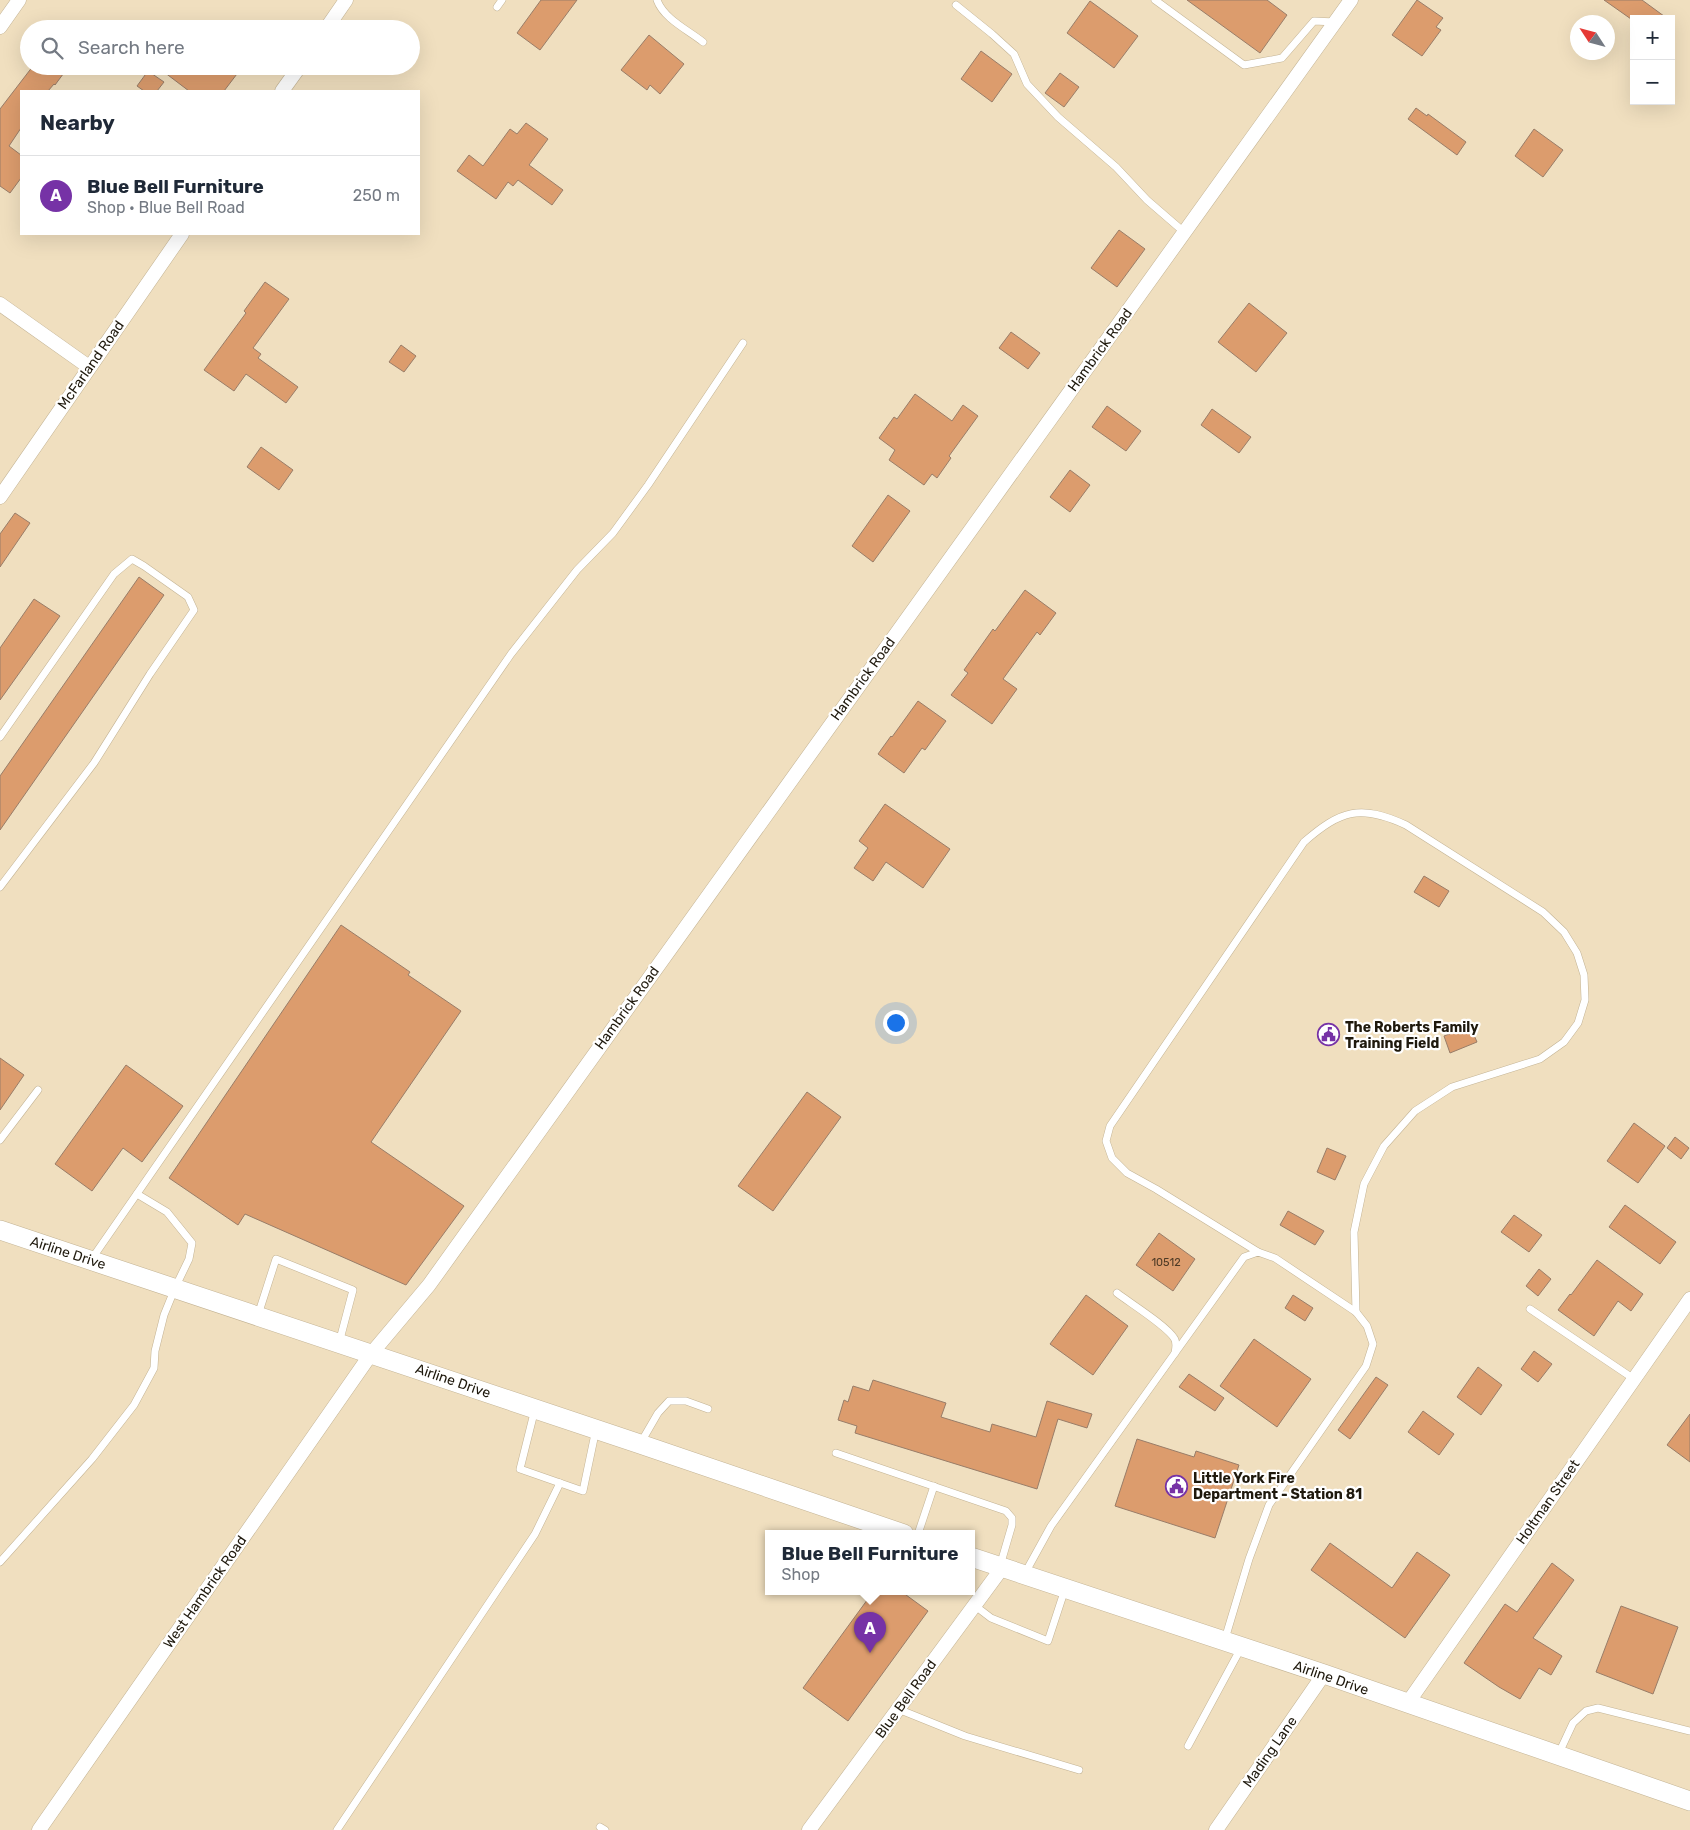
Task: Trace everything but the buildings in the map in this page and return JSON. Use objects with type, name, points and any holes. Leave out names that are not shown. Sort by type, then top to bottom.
[{"type":"main road","name":"Airline Drive","points":[[0,1230],[892,1530]]},
{"type":"main road","name":"Airline Drive","points":[[975,1558],[1324,1674],[1690,1801]]},
{"type":"street","points":[[0,27],[19,0]]},
{"type":"street","points":[[332,20],[346,0]]},
{"type":"street","name":"Hambrick Road","points":[[371,1354],[428,1285],[1351,0]]},
{"type":"street","points":[[283,90],[294,75]]},
{"type":"street","name":"McFarland Road","points":[[0,496],[181,235]]},
{"type":"street","points":[[0,304],[89,367]]},
{"type":"street","name":"Holtman Street","points":[[1407,1704],[1690,1299]]},
{"type":"street","name":"West Hambrick Road","points":[[39,1830],[371,1354]]},
{"type":"street","name":"Blue Bell Road","points":[[809,1830],[1001,1567]]},
{"type":"street","name":"Mading Lane","points":[[1216,1830],[1324,1674]]},
{"type":"lane","points":[[497,7],[502,0]]},
{"type":"lane","points":[[657,0],[669,17],[703,42]]},
{"type":"lane","points":[[1155,0],[1244,66],[1282,58],[1314,21],[1335,22]]},
{"type":"lane","points":[[956,6],[1014,54],[1027,84],[1058,117],[1116,167],[1147,200],[1184,232]]},
{"type":"lane","points":[[91,1260],[511,654],[577,570],[612,533],[648,485],[744,343]]},
{"type":"lane","points":[[0,737],[114,574],[132,559],[188,597],[194,610],[150,674],[94,763],[0,887]]},
{"type":"lane","points":[[1188,1746],[1233,1644],[1249,1559],[1269,1505],[1366,1366],[1373,1344],[1368,1326],[1356,1312],[1275,1258],[1258,1252],[1127,1173],[1112,1158],[1106,1141],[1110,1126],[1304,842],[1323,826],[1343,815],[1368,813],[1385,816],[1406,825],[1543,912],[1564,932],[1577,953],[1584,975],[1585,1000],[1578,1024],[1564,1042],[1540,1059],[1452,1087],[1415,1111],[1384,1146],[1364,1184],[1354,1232],[1356,1312]]},
{"type":"lane","points":[[0,1140],[38,1090]]},
{"type":"lane","points":[[0,1562],[92,1458],[134,1405],[154,1368],[155,1350],[162,1324],[175,1288],[189,1260],[192,1243],[167,1212],[136,1194]]},
{"type":"lane","points":[[1024,1575],[1051,1526],[1244,1257],[1258,1252]]},
{"type":"lane","points":[[258,1316],[276,1259],[354,1290],[339,1343]]},
{"type":"lane","points":[[1117,1293],[1175,1338],[1175,1353]]},
{"type":"lane","points":[[1530,1309],[1634,1379]]},
{"type":"lane","points":[[640,1444],[658,1413],[669,1401],[686,1401],[708,1409]]},
{"type":"lane","points":[[535,1409],[520,1469],[583,1491],[596,1430]]},
{"type":"lane","points":[[836,1453],[1006,1511],[1012,1518],[1012,1526],[1001,1567]]},
{"type":"lane","points":[[337,1830],[535,1534],[560,1483]]},
{"type":"lane","points":[[919,1530],[934,1486]]},
{"type":"lane","points":[[974,1605],[991,1618],[1048,1641],[1065,1589]]},
{"type":"lane","points":[[1558,1756],[1574,1723],[1586,1711],[1598,1708],[1690,1731]]},
{"type":"lane","points":[[898,1709],[965,1736],[1079,1770]]},
{"type":"place","name":"The Roberts Family Training Field","points":[[1329,1035]]},
{"type":"place","name":"Little York Fire Department - Station 81","points":[[1177,1486]]},
{"type":"place","name":"Blue Bell Furniture","points":[[870,1653]]}]
